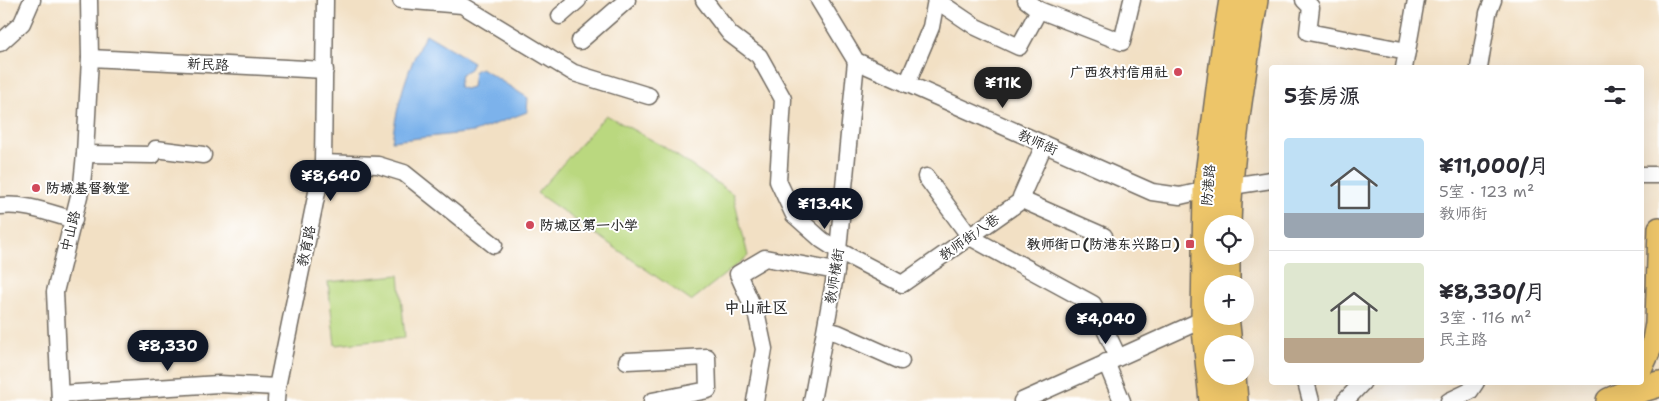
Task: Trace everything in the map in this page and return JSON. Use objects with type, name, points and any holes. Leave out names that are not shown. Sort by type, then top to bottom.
[{"type":"highway","name":"防港路","points":[[1216,275],[1224,50],[1232,0]]},
{"type":"highway","name":"防港路","points":[[1226,215],[1218,188],[1246,54],[1255,0]]},
{"type":"highway","name":"防港路","points":[[1212,401],[1215,325]]},
{"type":"highway","points":[[1620,393],[1659,384]]},
{"type":"highway","points":[[1233,385],[1235,401]]},
{"type":"main road","points":[[1644,363],[1652,346],[1656,324],[1659,228]]},
{"type":"street","points":[[0,42],[22,23],[32,0]]},
{"type":"street","name":"中山路","points":[[60,397],[55,292],[74,220],[86,154],[90,58],[88,0]]},
{"type":"street","name":"教育路","points":[[277,394],[323,163],[325,0]]},
{"type":"street","points":[[400,0],[462,5],[574,73],[649,96]]},
{"type":"street","points":[[560,16],[578,0]]},
{"type":"street","points":[[580,40],[627,0]]},
{"type":"street","points":[[704,0],[730,34],[759,56],[784,99],[778,181],[794,215],[822,240],[839,251]]},
{"type":"street","points":[[819,0],[856,61]]},
{"type":"street","points":[[907,84],[931,27],[936,0],[976,27],[1019,47],[1033,5],[1122,42],[1132,0]]},
{"type":"street","points":[[1304,0],[1310,7],[1308,32],[1407,51]]},
{"type":"street","points":[[1405,65],[1416,0]]},
{"type":"street","points":[[1479,65],[1488,13],[1493,0]]},
{"type":"street","name":"新民路","points":[[90,58],[325,70]]},
{"type":"street","name":"教师横街","points":[[812,401],[839,251],[856,61]]},
{"type":"street","name":"教师街","points":[[856,61],[1152,192],[1180,196],[1269,180]]},
{"type":"street","points":[[1044,145],[1021,197],[1022,200],[1104,236]]},
{"type":"street","points":[[86,154],[153,155],[156,149],[203,156]]},
{"type":"street","points":[[323,163],[378,165],[404,174],[494,245]]},
{"type":"street","points":[[1644,175],[1659,175]]},
{"type":"street","points":[[926,177],[970,236],[1093,304],[1112,360],[1122,401]]},
{"type":"street","name":"教师街八巷","points":[[839,251],[902,284],[1022,200]]},
{"type":"street","points":[[0,206],[29,206],[74,220]]},
{"type":"street","points":[[755,401],[764,349],[757,316],[738,274],[765,258],[836,271]]},
{"type":"street","points":[[1022,401],[1039,397],[1112,360],[1204,322]]},
{"type":"street","points":[[826,330],[838,333],[901,360]]},
{"type":"street","points":[[627,361],[707,357],[708,390],[652,401]]},
{"type":"street","points":[[60,397],[219,384],[277,394]]},
{"type":"street","points":[[1307,385],[1311,401]]},
{"type":"street","points":[[1345,401],[1360,385]]},
{"type":"street","points":[[1449,401],[1470,391],[1474,385]]},
{"type":"green space","points":[[606,115],[661,145],[733,194],[748,256],[691,301],[537,193]]},
{"type":"green space","points":[[399,275],[405,338],[335,345],[328,282]]},
{"type":"water","points":[[426,34],[473,62],[470,69],[461,74],[459,87],[465,89],[472,87],[474,71],[481,68],[528,98],[527,112],[474,132],[392,141],[404,86],[413,60]]},
{"type":"place","name":"广西农村信用社","points":[[1178,72]]},
{"type":"place","name":"防城基督教堂","points":[[36,188]]},
{"type":"place","name":"防城区第一小学","points":[[530,225]]},
{"type":"place","name":"教师街口(防港东兴路口)","points":[[1190,244]]},
{"type":"district","name":"中山社区","points":[[756,307]]}]
